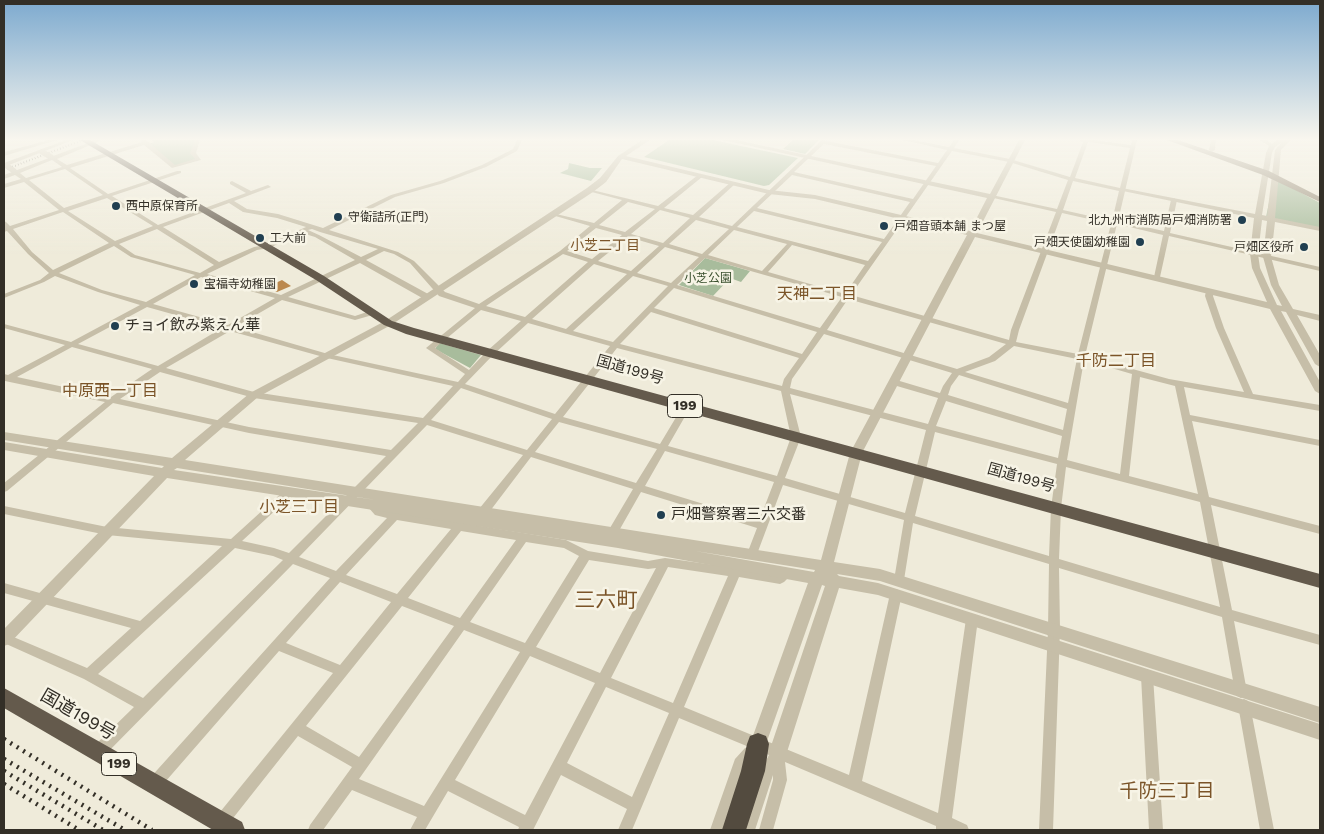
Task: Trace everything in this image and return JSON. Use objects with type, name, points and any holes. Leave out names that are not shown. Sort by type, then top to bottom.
[{"type":"highway","name":"国道199号","points":[[154,180],[320,278],[388,322],[439,340],[687,406],[1320,581]]},
{"type":"highway","name":"国道199号","points":[[4,698],[228,826]]},
{"type":"highway","points":[[734,830],[753,771],[768,748]]},
{"type":"main road","points":[[1282,179],[1320,200]]},
{"type":"main road","points":[[1284,179],[1320,195]]},
{"type":"street","points":[[4,186],[25,179],[63,210],[134,256],[355,318],[373,312]]},
{"type":"street","points":[[83,179],[219,265]]},
{"type":"street","points":[[157,179],[5,227],[54,274],[100,291],[328,356],[460,385],[558,418],[844,498],[1227,614],[1320,640]]},
{"type":"street","points":[[322,231],[377,202],[449,179]]},
{"type":"street","points":[[143,705],[88,675],[4,639],[174,463],[254,395],[388,322],[554,214],[604,179]]},
{"type":"street","points":[[98,752],[289,558],[353,496],[490,353],[593,261],[696,179]]},
{"type":"street","points":[[714,179],[769,192],[804,195],[1105,264],[1320,318]]},
{"type":"street","points":[[483,512],[615,345],[672,286],[783,179]]},
{"type":"street","points":[[816,179],[915,201]]},
{"type":"street","points":[[908,179],[1116,222],[1320,269]]},
{"type":"street","points":[[752,554],[796,437],[785,390],[788,379],[930,179]]},
{"type":"street","points":[[748,830],[765,776],[768,748],[856,454],[1001,179]]},
{"type":"street","points":[[854,784],[897,587],[909,519],[931,428],[943,396],[956,372],[992,359],[1012,343],[1015,330],[1072,179],[1320,229]]},
{"type":"street","points":[[1046,830],[1054,629],[1056,508],[1081,357],[1116,222],[1125,179]]},
{"type":"street","points":[[1265,179],[1254,254],[1262,282],[1274,307],[1320,391]]},
{"type":"street","points":[[1277,179],[1267,257],[1275,285],[1320,364]]},
{"type":"street","points":[[232,183],[250,193]]},
{"type":"street","points":[[567,332],[733,183]]},
{"type":"street","points":[[4,296],[23,289],[113,244],[268,187]]},
{"type":"street","points":[[590,190],[870,264]]},
{"type":"street","points":[[470,374],[430,348],[480,307],[562,252],[626,200]]},
{"type":"street","points":[[1157,278],[1174,200]]},
{"type":"street","points":[[229,201],[246,211],[278,216],[406,257],[442,294],[480,307],[615,345],[1320,530]]},
{"type":"street","points":[[752,209],[886,242]]},
{"type":"street","points":[[554,214],[1012,343],[1081,357],[1136,374],[1179,384],[1320,408]]},
{"type":"street","points":[[5,379],[219,265],[256,248],[267,247],[310,227]]},
{"type":"street","points":[[303,231],[317,236],[427,297]]},
{"type":"street","points":[[764,273],[791,243]]},
{"type":"street","points":[[4,488],[111,401],[158,368],[282,297],[384,249]]},
{"type":"street","points":[[562,252],[1072,407]]},
{"type":"street","points":[[1210,291],[1209,296],[1220,328],[1250,396]]},
{"type":"street","points":[[649,309],[803,358]]},
{"type":"street","points":[[4,326],[254,395],[425,421],[762,526]]},
{"type":"street","points":[[1124,479],[1136,374]]},
{"type":"street","points":[[5,379],[219,424],[394,454]]},
{"type":"street","points":[[893,382],[1067,434]]},
{"type":"street","points":[[1179,384],[1216,552],[1267,830]]},
{"type":"street","points":[[612,533],[687,406]]},
{"type":"street","points":[[1186,417],[1320,443]]},
{"type":"street","points":[[4,436],[51,449],[164,473],[289,492],[353,496],[372,504],[787,572],[822,572],[834,580],[897,587],[972,619],[1320,732]]},
{"type":"street","points":[[4,446],[51,449],[174,463],[353,496],[483,512],[752,554],[822,572],[897,587],[1054,629],[1320,715]]},
{"type":"street","points":[[88,675],[289,492]]},
{"type":"street","points":[[372,504],[379,512],[394,516],[566,544],[586,555],[648,565],[664,562],[780,579],[787,572]]},
{"type":"street","points":[[4,510],[107,531],[233,543],[274,552],[527,649],[854,784],[944,827],[962,830]]},
{"type":"street","points":[[154,784],[338,576],[394,516]]},
{"type":"street","points":[[228,826],[296,728],[459,526]]},
{"type":"street","points":[[315,830],[524,537]]},
{"type":"street","points":[[417,830],[586,555]]},
{"type":"street","points":[[446,783],[527,827],[664,562]]},
{"type":"street","points":[[625,830],[735,573]]},
{"type":"street","points":[[717,830],[740,764],[768,748],[834,580]]},
{"type":"street","points":[[4,588],[141,626]]},
{"type":"street","points":[[944,827],[972,619]]},
{"type":"street","points":[[278,645],[342,671]]},
{"type":"street","points":[[1147,676],[1156,830]]},
{"type":"street","points":[[296,728],[361,765]]},
{"type":"street","points":[[766,830],[780,780],[768,748]]},
{"type":"street","points":[[558,766],[635,806]]},
{"type":"street","points":[[349,782],[427,814]]},
{"type":"green space","points":[[735,179],[776,179],[769,185],[764,186]]},
{"type":"green space","points":[[1274,179],[1320,203],[1320,228],[1266,217]]},
{"type":"green space","name":"小芝公園","points":[[705,258],[750,271],[741,282],[730,278],[713,296],[679,285]]},
{"type":"green space","points":[[439,343],[481,355],[470,368],[435,349]]},
{"type":"building","points":[[282,280],[291,286],[277,292],[267,287]]},
{"type":"railway","points":[[4,739],[152,830]]},
{"type":"railway","points":[[4,759],[125,830]]},
{"type":"railway","points":[[4,771],[103,830]]},
{"type":"railway","points":[[4,784],[79,830]]},
{"type":"place","name":"西中原保育所","points":[[116,206]]},
{"type":"place","name":"守衛詰所(正門)","points":[[338,217]]},
{"type":"place","name":"北九州市消防局戸畑消防署","points":[[1242,220]]},
{"type":"place","name":"戸畑音頭本舗 まつ屋","points":[[884,226]]},
{"type":"place","name":"工大前","points":[[260,238]]},
{"type":"place","name":"戸畑天使園幼稚園","points":[[1140,242]]},
{"type":"place","name":"戸畑区役所","points":[[1304,247]]},
{"type":"place","name":"宝福寺幼稚園","points":[[194,284]]},
{"type":"place","name":"チョイ飲み紫えん華","points":[[115,326]]},
{"type":"place","name":"戸畑警察署三六交番","points":[[661,515]]},
{"type":"district","name":"小芝二丁目","points":[[605,246]]},
{"type":"district","name":"天神二丁目","points":[[817,294]]},
{"type":"district","name":"千防二丁目","points":[[1116,361]]},
{"type":"district","name":"中原西一丁目","points":[[110,391]]},
{"type":"district","name":"小芝三丁目","points":[[299,507]]},
{"type":"district","name":"三六町","points":[[606,601]]},
{"type":"district","name":"千防三丁目","points":[[1167,791]]}]
